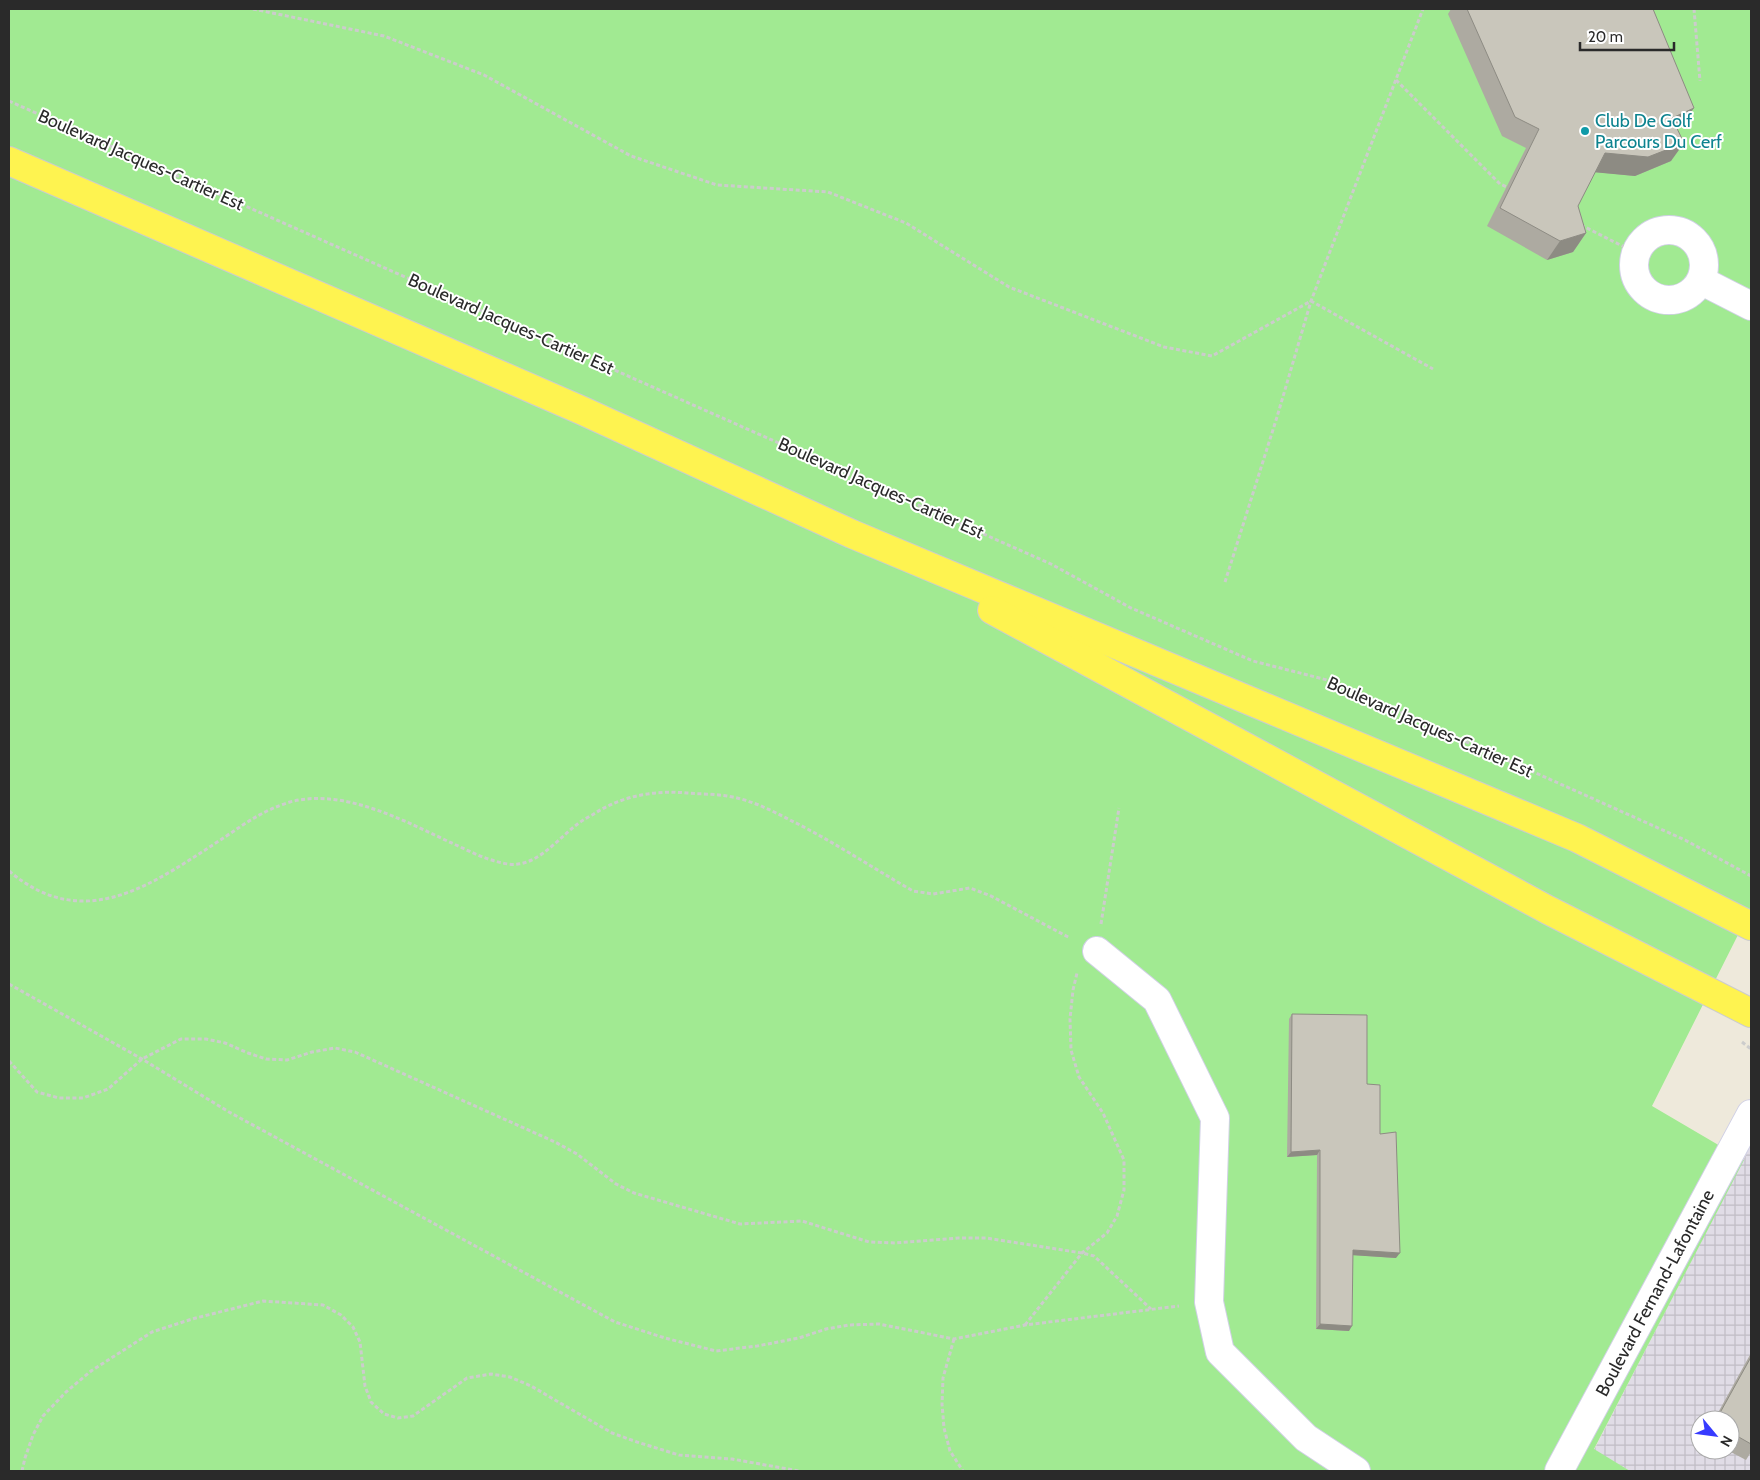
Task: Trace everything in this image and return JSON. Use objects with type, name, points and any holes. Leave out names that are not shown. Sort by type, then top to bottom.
[{"type":"main road","points":[[9,161],[583,411],[852,534],[1577,838],[1751,926]]},
{"type":"main road","points":[[852,534],[1548,910],[1751,1013]]},
{"type":"street","points":[[1661,231],[1683,232],[1693,238],[1700,247],[1704,258],[1705,270],[1702,281],[1686,297],[1662,300],[1651,296],[1642,288],[1636,277],[1634,266],[1636,253],[1641,243],[1661,231]]},
{"type":"street","points":[[1702,281],[1751,306]]},
{"type":"street","points":[[1097,952],[1157,1000],[1215,1118],[1208,1302],[1220,1352],[1306,1438],[1356,1471]]},
{"type":"street","name":"Boulevard Fernand-Lafontaine","points":[[1558,1471],[1751,1114]]},
{"type":"path","points":[[253,9],[384,36],[484,75],[631,156],[717,184],[828,192],[906,223],[1009,287],[1164,347],[1212,356],[1311,301]]},
{"type":"path","points":[[1225,582],[1311,301],[1423,9]]},
{"type":"path","points":[[1694,9],[1700,81]]},
{"type":"path","points":[[1396,80],[1500,184],[1516,192]]},
{"type":"path","name":"Boulevard Jacques-Cartier Est","points":[[9,101],[1052,564],[1131,608],[1253,661],[1331,681],[1684,840],[1751,876]]},
{"type":"path","points":[[1574,222],[1636,253]]},
{"type":"path","points":[[1311,301],[1433,369]]},
{"type":"path","points":[[9,871],[19,880],[45,894],[68,902],[107,899],[125,894],[151,882],[266,810],[293,801],[320,798],[381,811],[490,860],[511,865],[533,860],[552,847],[576,825],[600,809],[640,794],[686,793],[728,796],[765,807],[807,828],[914,890],[933,894],[970,888],[991,896],[1097,952]]},
{"type":"path","points":[[1097,952],[1120,808]]},
{"type":"path","points":[[1024,1325],[1082,1253],[1107,1233],[1117,1216],[1124,1190],[1124,1160],[1103,1113],[1079,1077],[1071,1050],[1070,1019],[1073,990],[1078,971],[1084,959],[1097,952]]},
{"type":"path","points":[[9,984],[142,1059],[228,1112],[615,1322],[665,1338],[716,1351],[799,1338],[826,1329],[848,1325],[879,1324],[954,1339],[1024,1325],[1208,1302]]},
{"type":"path","points":[[9,1061],[37,1092],[59,1098],[83,1098],[108,1089],[142,1059],[182,1039],[206,1039],[225,1043],[266,1059],[287,1060],[312,1052],[334,1048],[355,1052],[555,1142],[576,1154],[616,1184],[634,1194],[740,1224],[802,1221],[869,1242],[895,1243],[958,1238],[986,1238],[1082,1253],[1094,1256],[1152,1309]]},
{"type":"path","points":[[22,1471],[24,1458],[43,1416],[66,1392],[91,1371],[152,1332],[201,1316],[263,1301],[323,1305],[341,1315],[353,1327],[360,1342],[365,1386],[371,1402],[384,1414],[398,1418],[413,1416],[467,1378],[491,1374],[510,1377],[531,1386],[612,1432],[637,1442],[680,1455],[732,1459],[799,1471]]},
{"type":"path","points":[[954,1339],[943,1378],[942,1404],[944,1428],[950,1451],[963,1471]]},
{"type":"shaded area","points":[[1751,1145],[1751,1471],[1630,1471],[1594,1450]]},
{"type":"green space","points":[[9,9],[1751,9],[1751,909],[1652,1106],[1744,1160],[1594,1449],[1630,1471],[9,1471]]},
{"type":"building","name":"Club De Golf Parcours Du Cerf","points":[[1467,9],[1653,9],[1694,108],[1672,118],[1684,143],[1648,157],[1605,153],[1578,206],[1586,233],[1560,241],[1500,208],[1539,129],[1515,117]]},
{"type":"building","points":[[1292,1014],[1367,1015],[1367,1084],[1380,1085],[1380,1134],[1396,1132],[1400,1253],[1353,1250],[1352,1326],[1320,1324],[1320,1150],[1291,1152]]},
{"type":"building","points":[[1751,1357],[1751,1444],[1740,1438],[1740,1410],[1722,1410]]},
{"type":"place","name":"Club De Golf Parcours Du Cerf","points":[[1585,131]]}]
